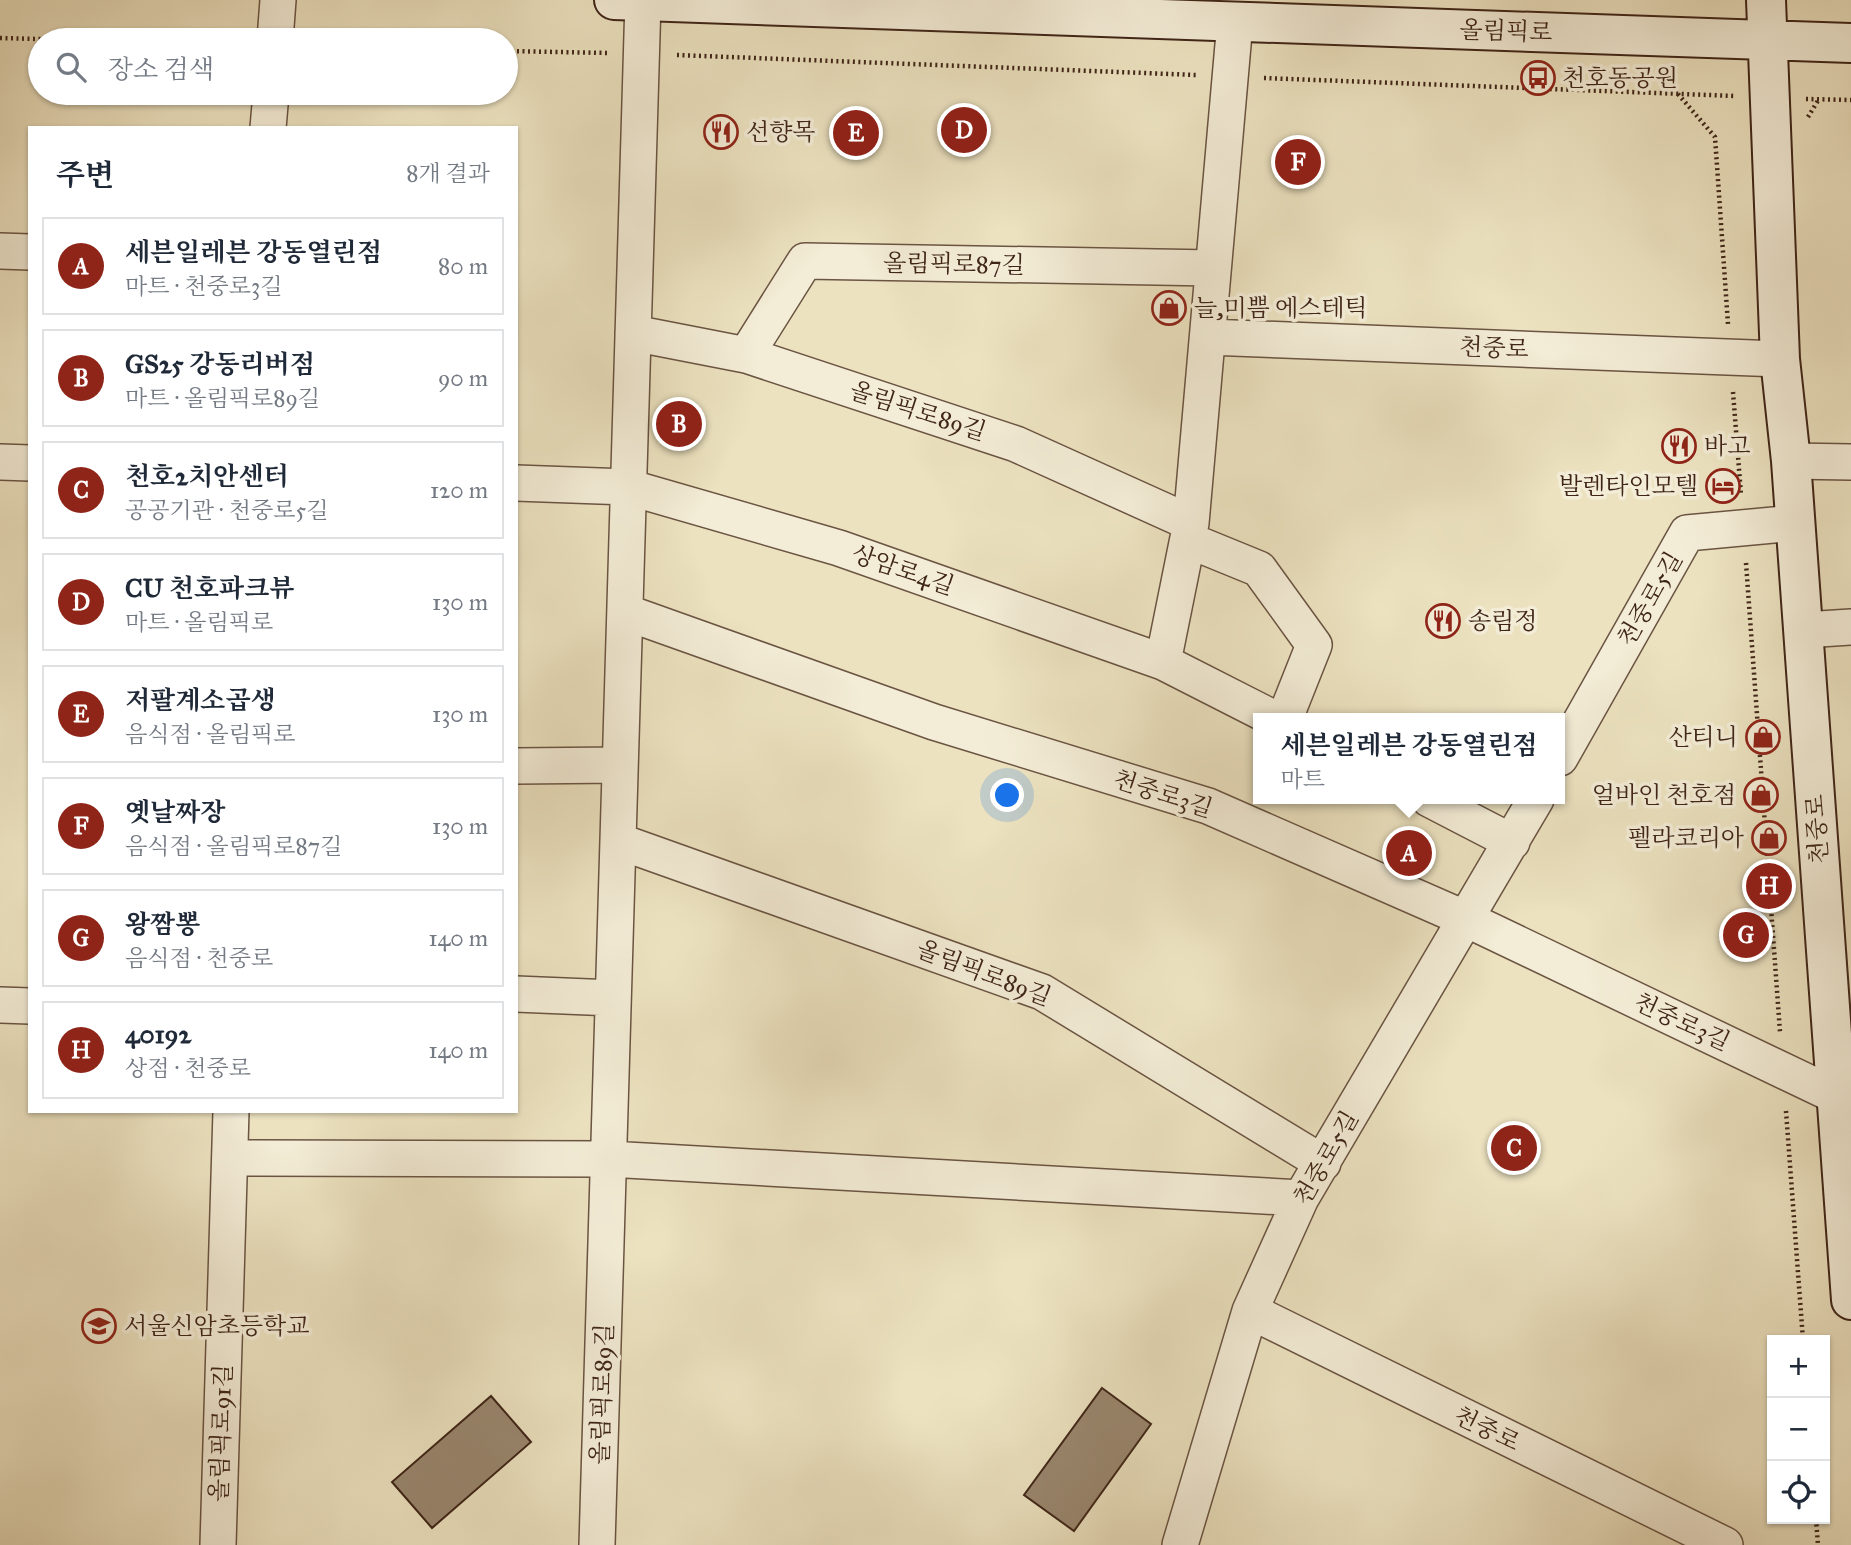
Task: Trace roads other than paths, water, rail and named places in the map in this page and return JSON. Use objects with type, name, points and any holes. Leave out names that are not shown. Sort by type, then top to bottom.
[{"type":"street","points":[[276,28],[278,0]]},
{"type":"street","name":"천중로","points":[[1766,0],[1780,359],[1791,461],[1843,1099],[1851,1300]]},
{"type":"street","name":"올림픽로","points":[[629,1],[1010,7],[1236,22],[1851,43]]},
{"type":"street","name":"올림픽로89길","points":[[597,1545],[641,54],[629,1]]},
{"type":"street","points":[[1163,662],[1190,531],[1236,22]]},
{"type":"street","points":[[268,126],[270,105]]},
{"type":"street","points":[[0,251],[28,251]]},
{"type":"street","name":"올림픽로87길","points":[[746,355],[805,261],[1213,268]]},
{"type":"street","name":"올림픽로89길","points":[[633,333],[746,355],[1016,444],[1190,531]]},
{"type":"street","name":"천중로","points":[[1208,337],[1780,359]]},
{"type":"street","points":[[1791,461],[1851,462]]},
{"type":"street","points":[[0,462],[28,463]]},
{"type":"street","name":"상암로4길","points":[[518,483],[628,488],[839,548],[1163,662],[1263,713]]},
{"type":"street","name":"천중로5길","points":[[1565,747],[1687,533],[1795,523]]},
{"type":"street","points":[[1190,531],[1259,569],[1314,645],[1287,713]]},
{"type":"street","name":"천중로3길","points":[[625,612],[934,722],[1208,806],[1466,919],[1843,1099]]},
{"type":"street","points":[[1804,630],[1851,627]]},
{"type":"street","points":[[518,766],[620,765]]},
{"type":"street","points":[[1439,804],[1512,842]]},
{"type":"street","name":"천중로5길","points":[[1180,1545],[1250,1311],[1301,1198],[1533,804]]},
{"type":"street","name":"올림픽로89길","points":[[618,841],[1042,992],[1322,1163]]},
{"type":"street","points":[[518,994],[613,998]]},
{"type":"street","points":[[0,1005],[28,1006]]},
{"type":"street","name":"올림픽로91길","points":[[218,1545],[232,1113]]},
{"type":"street","points":[[230,1158],[609,1159],[1301,1198]]},
{"type":"street","name":"천중로","points":[[1250,1311],[1725,1545]]},
{"type":"place","name":"천호동공원","points":[[1538,78]]},
{"type":"place","name":"CU 천호파크뷰","points":[[964,130]]},
{"type":"place","name":"선향목","points":[[721,132]]},
{"type":"place","name":"저팔계소곱생","points":[[856,133]]},
{"type":"place","name":"옛날짜장","points":[[1298,162]]},
{"type":"place","name":"늘,미쁨 에스테틱","points":[[1169,308]]},
{"type":"place","name":"GS25 강동리버점","points":[[679,424]]},
{"type":"place","name":"바고","points":[[1679,446]]},
{"type":"place","name":"발렌타인모텔","points":[[1723,486]]},
{"type":"place","name":"송림정","points":[[1443,621]]},
{"type":"place","name":"산티니","points":[[1763,737]]},
{"type":"place","name":"얼바인 천호점","points":[[1761,795]]},
{"type":"place","name":"펠라코리아","points":[[1769,838]]},
{"type":"place","name":"세븐일레븐 강동열린점","points":[[1409,853]]},
{"type":"place","name":"40192","points":[[1769,886]]},
{"type":"place","name":"왕짬뽕","points":[[1746,935]]},
{"type":"place","name":"천호2치안센터","points":[[1514,1148]]},
{"type":"place","name":"서울신암초등학교","points":[[99,1326]]}]
